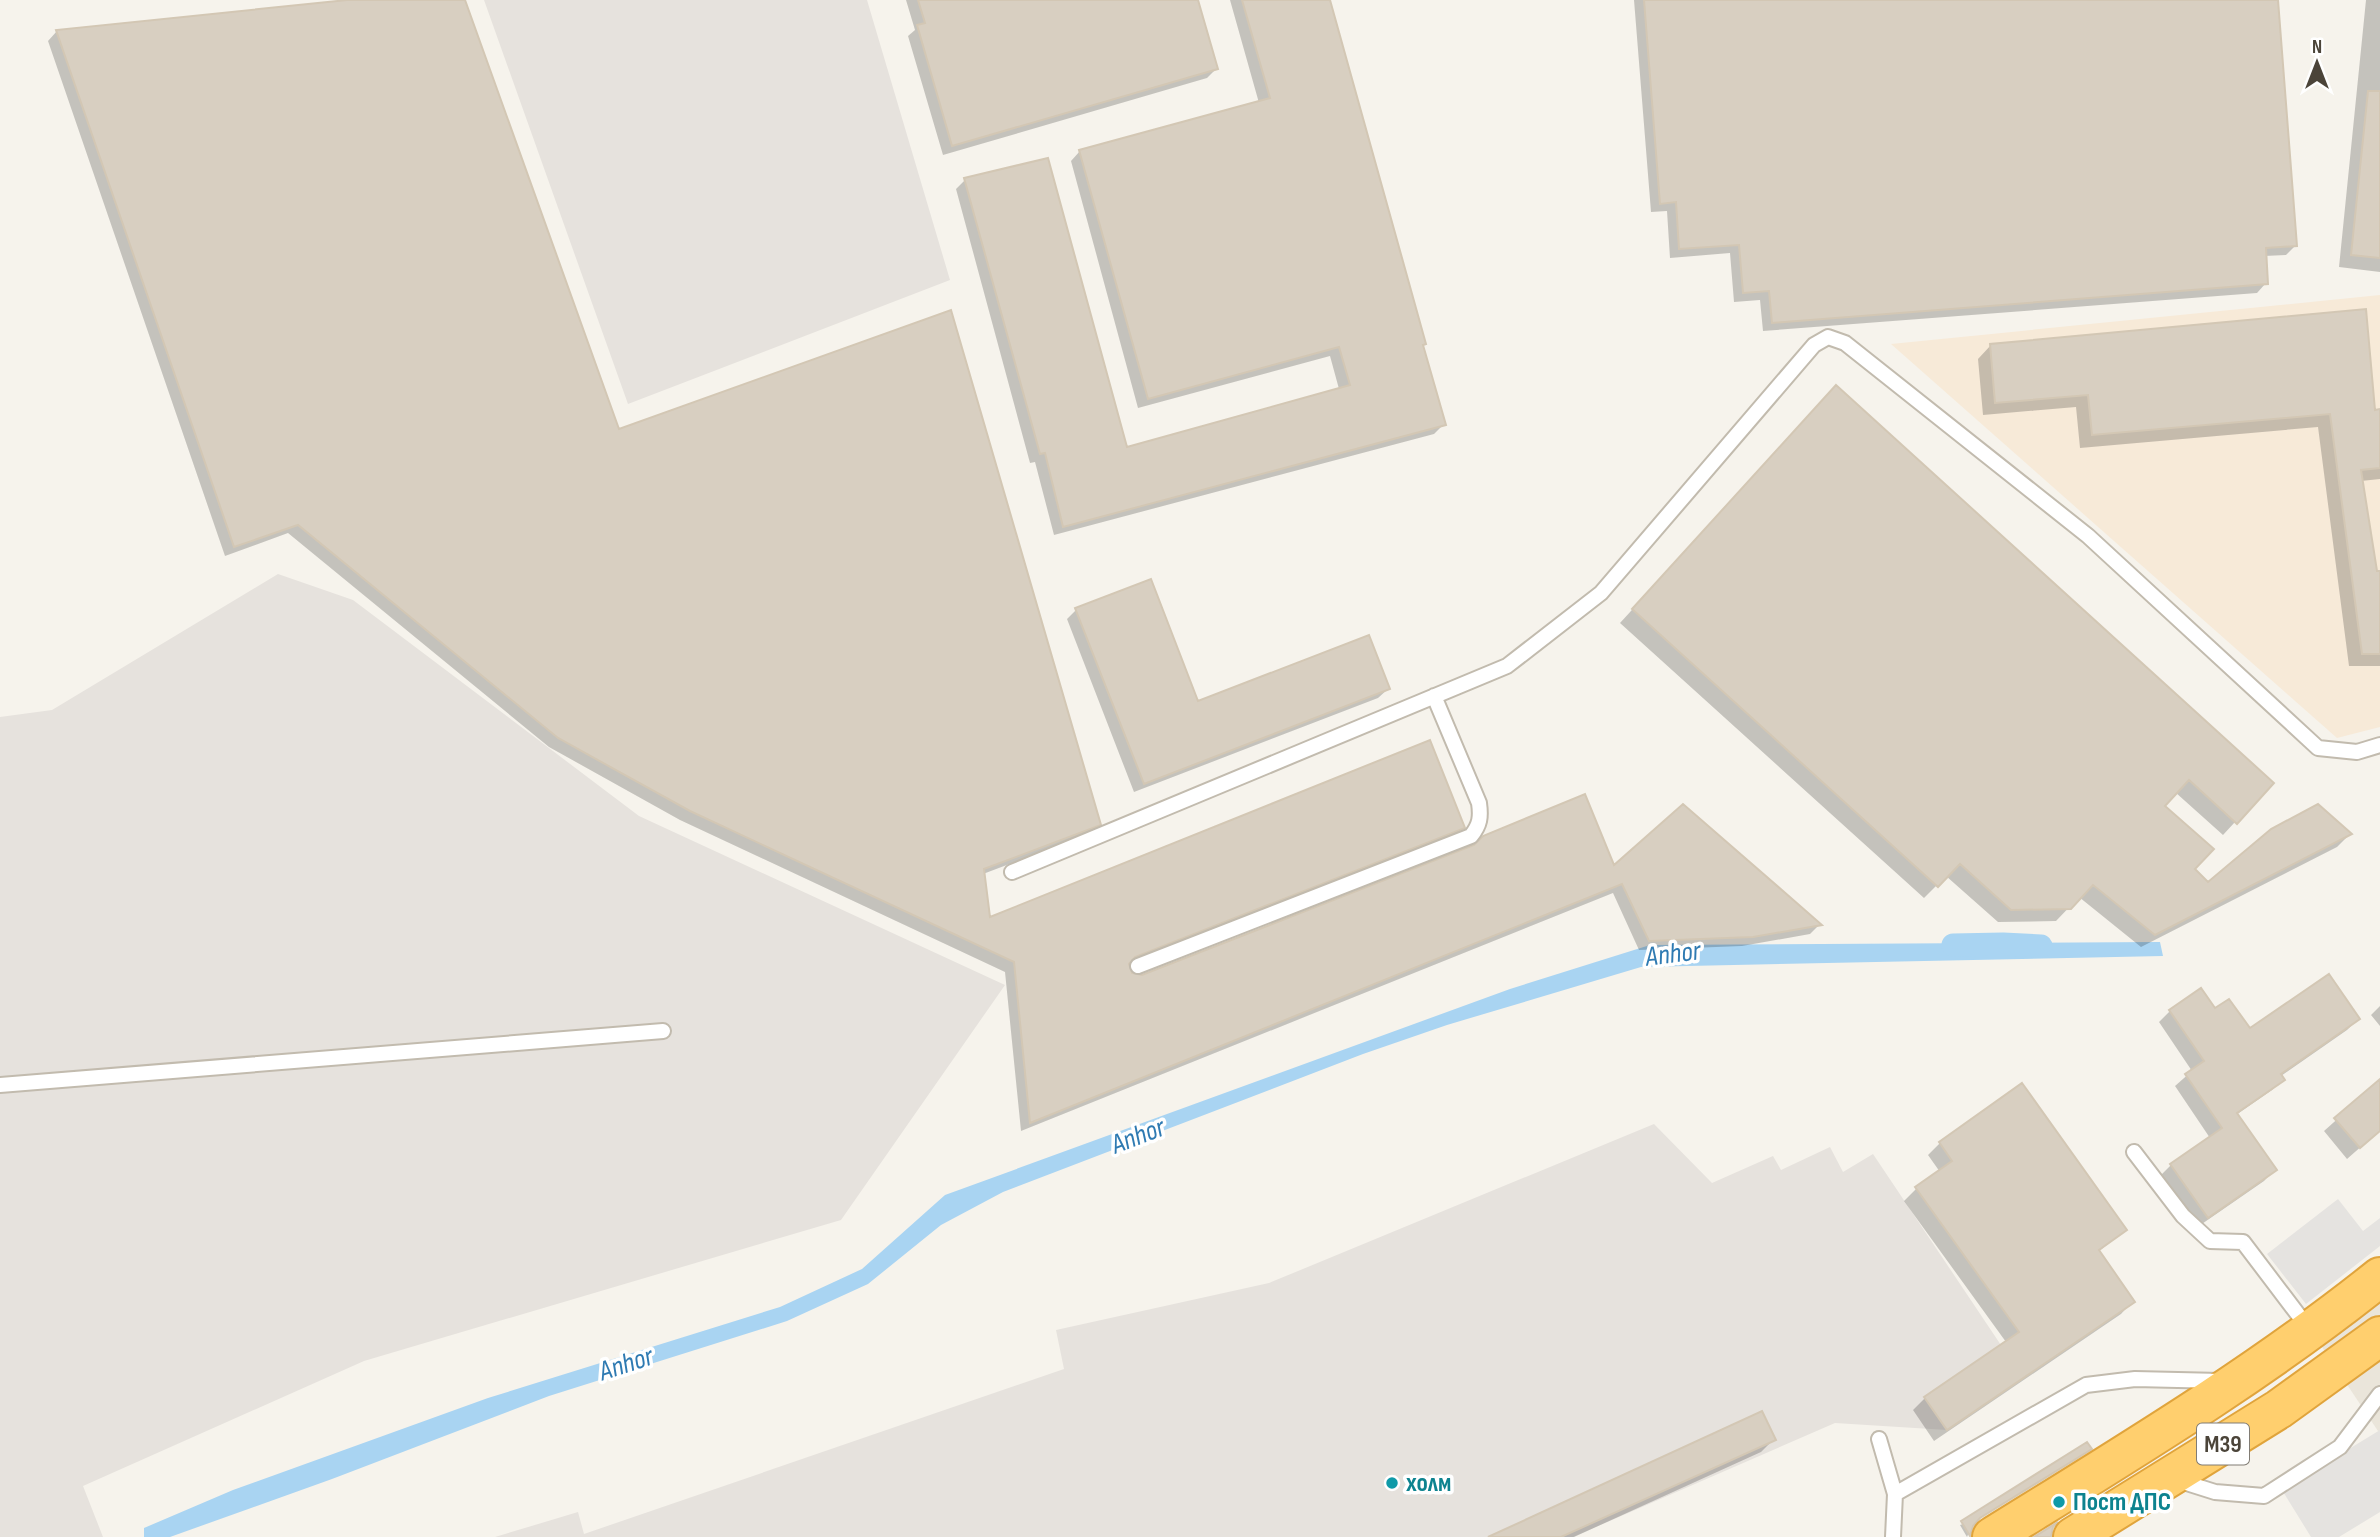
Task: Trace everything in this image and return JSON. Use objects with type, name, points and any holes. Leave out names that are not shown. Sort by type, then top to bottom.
[{"type":"highway","name":"M39","points":[[1992,1537],[2233,1382],[2380,1277]]},
{"type":"highway","name":"M39","points":[[2073,1537],[2280,1409],[2376,1344]]},
{"type":"lane","points":[[1012,872],[1507,666],[1601,593],[1814,345],[1828,337],[1845,343],[2088,536],[2318,748],[2357,752],[2380,745]]},
{"type":"lane","points":[[1138,966],[1471,836],[1479,827],[1479,803],[1434,696]]},
{"type":"lane","points":[[0,1085],[663,1031]]},
{"type":"lane","points":[[2134,1152],[2183,1216],[2210,1241],[2243,1242],[2309,1330]]},
{"type":"lane","points":[[1895,1493],[2086,1385],[2135,1379],[2233,1382]]},
{"type":"lane","points":[[2169,1478],[2215,1492],[2264,1496],[2340,1447],[2380,1394]]},
{"type":"lane","points":[[1879,1439],[1895,1493],[1894,1537]]},
{"type":"shaded area","points":[[484,0],[867,0],[950,280],[628,404]]},
{"type":"shaded area","points":[[2380,295],[2380,727],[2337,738],[1891,344]]},
{"type":"shaded area","points":[[278,574],[353,600],[639,816],[1005,985],[841,1220],[364,1361],[83,1486],[103,1537],[0,1537],[0,717],[52,710]]},
{"type":"shaded area","points":[[1654,1124],[1712,1183],[1773,1156],[1781,1170],[1830,1147],[1843,1172],[1873,1154],[2023,1378],[1947,1430],[1835,1423],[1573,1537],[495,1537],[578,1512],[584,1534],[1064,1369],[1056,1330],[1269,1283]]},
{"type":"shaded area","points":[[2338,1199],[2363,1231],[2380,1218],[2380,1246],[2306,1304],[2267,1254]]},
{"type":"shaded area","points":[[2380,1277],[2380,1434],[2310,1329]]},
{"type":"shaded area","points":[[2380,1430],[2380,1512],[2339,1537],[2311,1537],[2282,1490]]},
{"type":"water","points":[[2160,942],[2163,956],[1641,967],[1447,1025],[1363,1054],[1003,1192],[941,1225],[868,1284],[787,1321],[549,1396],[332,1479],[170,1537],[144,1537],[144,1528],[233,1490],[488,1398],[780,1307],[862,1269],[945,1195],[1510,989],[1650,945]]},
{"type":"building","points":[[347,0],[465,0],[619,429],[951,310],[1101,825],[984,869],[990,917],[1430,740],[1465,828],[1135,957],[1129,964],[1132,973],[1142,975],[1474,845],[1483,836],[1585,794],[1614,865],[1683,804],[1822,925],[1753,937],[1649,941],[1622,884],[1030,1123],[1014,962],[690,811],[558,738],[298,525],[234,547],[56,30]]},
{"type":"building","points":[[918,0],[1198,0],[1218,69],[952,146],[917,25],[925,23]]},
{"type":"building","points":[[1242,0],[1330,0],[1446,425],[1063,527],[1045,453],[1040,454],[964,178],[1048,158],[1127,447],[1350,385],[1339,347],[1148,399],[1079,150],[1270,98]]},
{"type":"building","points":[[1644,0],[2278,0],[2297,246],[2266,248],[2268,284],[1772,323],[1769,291],[1743,293],[1739,245],[1679,249],[1676,202],[1660,204]]},
{"type":"building","points":[[2368,91],[2380,91],[2380,258],[2351,255]]},
{"type":"building","points":[[2366,309],[2375,410],[2380,409],[2380,468],[2361,470],[2377,571],[2380,571],[2380,654],[2362,654],[2330,414],[2092,435],[2088,395],[1995,403],[1990,344]]},
{"type":"building","points":[[1836,385],[2274,783],[2237,824],[2189,780],[2165,806],[2214,849],[2195,869],[2208,882],[2271,829],[2318,804],[2352,834],[2155,935],[2093,885],[2071,909],[2011,910],[1960,864],[1938,887],[1632,609]]},
{"type":"building","points":[[1151,579],[1198,701],[1369,635],[1390,689],[1144,784],[1075,608]]},
{"type":"building","points":[[2329,974],[2360,1019],[2281,1074],[2285,1080],[2237,1113],[2277,1170],[2208,1218],[2170,1164],[2222,1128],[2185,1074],[2204,1061],[2169,1010],[2201,988],[2215,1008],[2229,999],[2250,1028]]},
{"type":"building","points":[[2380,1079],[2380,1131],[2360,1148],[2334,1118]]},
{"type":"building","points":[[2022,1083],[2127,1230],[2099,1250],[2135,1302],[1947,1430],[1924,1397],[2019,1332],[1915,1187],[1952,1161],[1939,1142]]},
{"type":"building","points":[[1762,1411],[1776,1440],[1561,1537],[1488,1537]]},
{"type":"building","points":[[2087,1442],[2092,1449],[1980,1518],[1973,1526],[1970,1536],[1961,1521]]},
{"type":"building","points":[[2058,1522],[2053,1527],[2051,1537],[2034,1537]]},
{"type":"waterway","name":"Anhor","points":[[1953,945],[2041,946]]},
{"type":"place","name":"холм","points":[[1392,1483]]},
{"type":"place","name":"Пост ДПС","points":[[2059,1502]]}]
